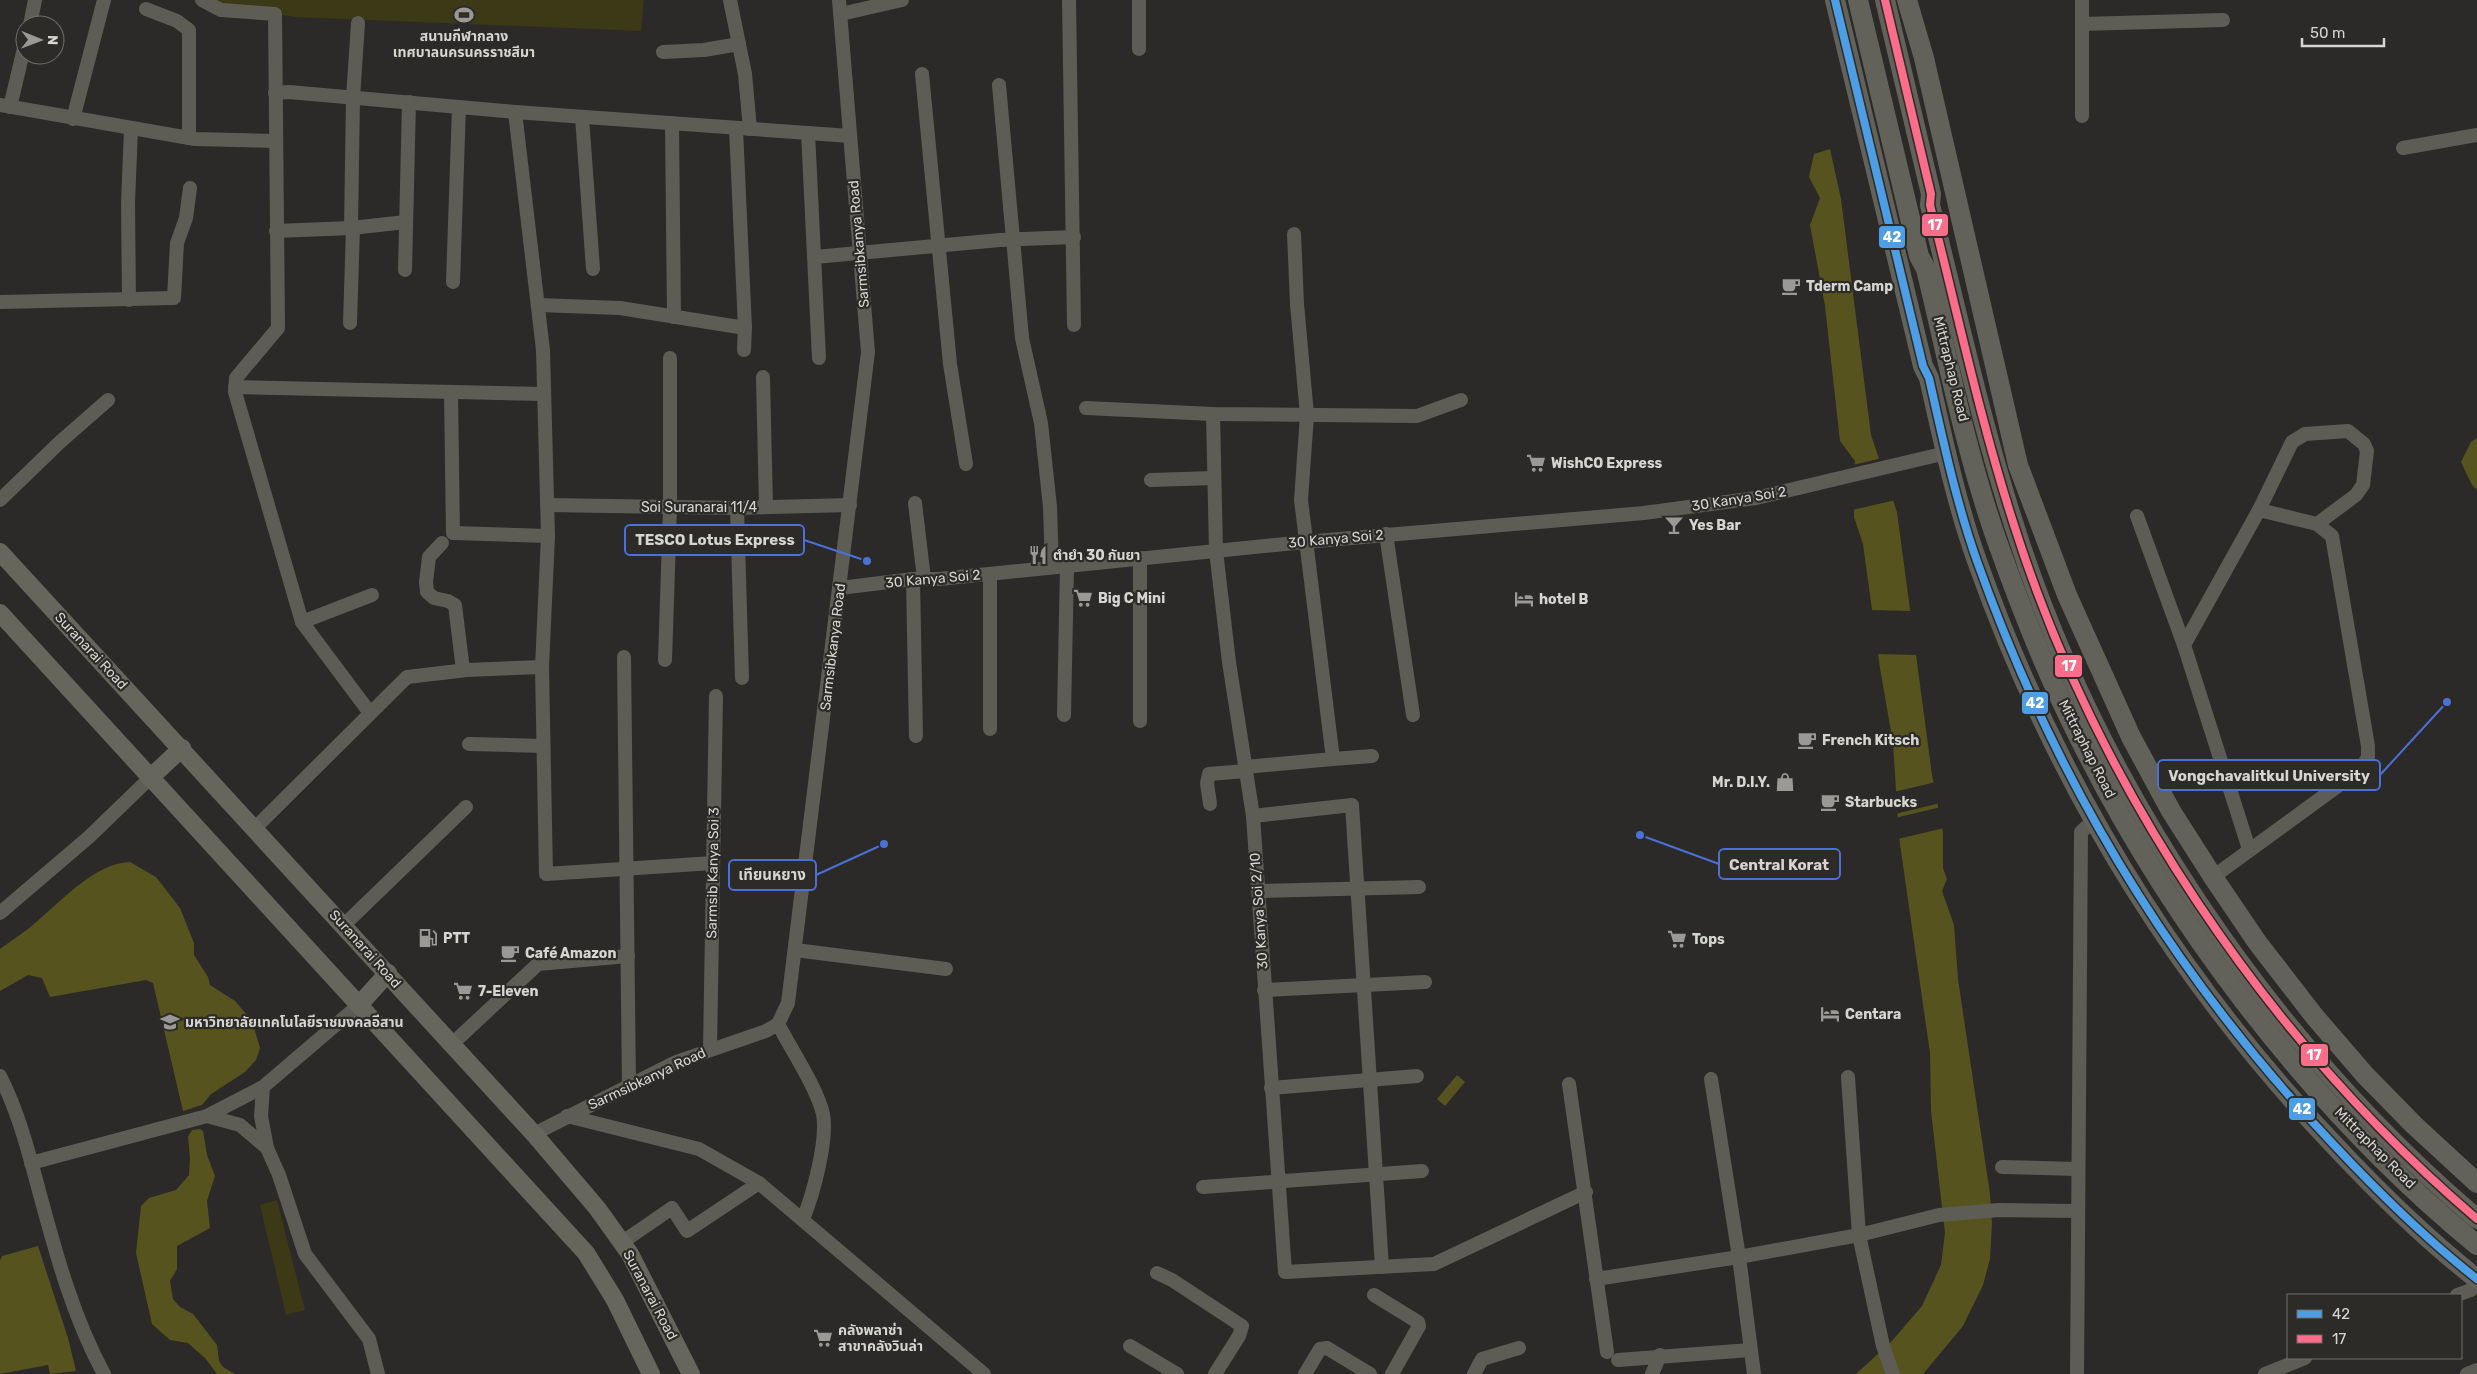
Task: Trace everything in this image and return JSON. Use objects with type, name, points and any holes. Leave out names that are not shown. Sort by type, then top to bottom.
[{"type":"highway","points":[[1835,0],[1918,347],[1923,366],[1929,378],[1963,517],[1996,612],[2049,733],[2093,821],[2179,959],[2273,1079],[2380,1194],[2438,1248],[2477,1280]]},
{"type":"highway","name":"Mittraphap Road","points":[[1858,0],[1919,256],[1926,269],[1969,445],[1996,538],[2027,620],[2068,717],[2116,806],[2162,884],[2202,943],[2294,1061],[2342,1116],[2399,1174],[2477,1245]]},
{"type":"highway","name":"Mittraphap Road","points":[[1885,0],[1931,194],[1930,205],[1984,422],[2014,526],[2044,609],[2086,707],[2174,864],[2219,932],[2261,990],[2301,1040],[2354,1100],[2411,1159],[2477,1219]]},
{"type":"highway","points":[[1907,0],[1996,365],[1995,374],[2018,465],[2030,501],[2099,671],[2131,737],[2166,802],[2212,877],[2258,942],[2314,1017],[2407,1118],[2477,1184]]},
{"type":"highway","points":[[1931,194],[1940,203],[1988,367],[1995,374]]},
{"type":"highway","points":[[1919,256],[1917,272],[1931,365],[1929,378]]},
{"type":"main road","name":"Suranarai Road","points":[[0,552],[344,925],[534,1134],[597,1208],[630,1254],[691,1374]]},
{"type":"main road","points":[[0,613],[586,1253],[615,1300],[651,1374]]},
{"type":"main road","points":[[150,778],[182,748]]},
{"type":"main road","points":[[358,1005],[388,974]]},
{"type":"street","points":[[32,15],[36,0]]},
{"type":"street","points":[[73,119],[104,0]]},
{"type":"street","points":[[202,0],[221,10],[275,14],[278,328],[236,378],[235,392],[302,622],[370,713]]},
{"type":"street","points":[[730,0],[740,44],[743,128],[744,350]]},
{"type":"street","points":[[840,7],[902,0]]},
{"type":"street","points":[[1069,0],[1074,325]]},
{"type":"street","points":[[1139,0],[1139,49]]},
{"type":"street","points":[[2082,0],[2082,116]]},
{"type":"street","name":"Sarmsibkanya Road","points":[[534,1134],[629,1085],[710,1049],[766,1031],[778,1024],[788,1003],[868,352],[840,7]]},
{"type":"street","points":[[146,9],[177,21],[187,26],[189,30],[189,138]]},
{"type":"street","points":[[2082,24],[2223,20]]},
{"type":"street","points":[[350,324],[353,98],[358,23]]},
{"type":"street","points":[[663,52],[704,50],[740,44]]},
{"type":"street","points":[[18,65],[5,106],[189,138],[275,141]]},
{"type":"street","points":[[922,74],[950,364],[966,464]]},
{"type":"street","points":[[999,85],[1011,239],[1022,338],[1041,423],[1050,507],[1052,567]]},
{"type":"street","points":[[275,93],[850,136]]},
{"type":"street","points":[[405,270],[409,102]]},
{"type":"street","points":[[453,282],[459,107]]},
{"type":"street","points":[[515,112],[543,350],[548,536],[542,667],[546,874],[713,863]]},
{"type":"street","points":[[582,117],[593,269]]},
{"type":"street","points":[[672,123],[674,317]]},
{"type":"street","points":[[129,300],[128,203],[131,128]]},
{"type":"street","points":[[808,133],[819,358]]},
{"type":"street","points":[[2403,148],[2477,135]]},
{"type":"street","points":[[0,302],[174,298],[177,243],[186,218],[190,188]]},
{"type":"street","points":[[276,231],[352,228],[406,222]]},
{"type":"street","points":[[1294,234],[1297,304],[1308,415],[1301,500],[1333,759]]},
{"type":"street","points":[[815,257],[1011,239],[1074,237]]},
{"type":"street","points":[[538,305],[620,308],[745,328]]},
{"type":"street","points":[[665,660],[670,508],[670,358]]},
{"type":"street","points":[[763,378],[766,507]]},
{"type":"street","points":[[235,387],[544,394]]},
{"type":"street","points":[[451,392],[453,533],[548,536]]},
{"type":"street","points":[[0,500],[60,442],[108,400]]},
{"type":"street","points":[[1086,408],[1213,414],[1417,416],[1461,400]]},
{"type":"street","name":"30 Kanya Soi 2/10","points":[[1213,414],[1216,551],[1229,662],[1253,816],[1285,1272],[1382,1267]]},
{"type":"street","points":[[2184,646],[2259,510],[2292,442],[2297,437],[2305,434],[2348,431],[2364,444],[2367,451],[2363,485],[2356,495],[2317,524]]},
{"type":"street","name":"30 Kanya Soi 2","points":[[840,588],[1386,534],[1644,513],[1756,498],[1946,453]]},
{"type":"street","points":[[1151,480],[1214,478]]},
{"type":"street","points":[[916,503],[918,579],[916,736]]},
{"type":"street","name":"Soi Suranarai 11/4","points":[[547,505],[737,508],[850,505]]},
{"type":"street","points":[[737,508],[742,678]]},
{"type":"street","points":[[2212,877],[2361,769],[2368,758],[2368,746],[2334,543],[2329,532],[2317,524],[2259,510]]},
{"type":"street","points":[[2137,516],[2184,646],[2249,849]]},
{"type":"street","points":[[1386,534],[1413,715]]},
{"type":"street","points":[[442,543],[429,556],[426,588],[430,595],[455,605],[464,670]]},
{"type":"street","points":[[1140,558],[1140,722]]},
{"type":"street","points":[[1064,715],[1067,566]]},
{"type":"street","points":[[990,574],[990,729]]},
{"type":"street","points":[[302,622],[372,595]]},
{"type":"street","points":[[624,657],[629,1085]]},
{"type":"street","points":[[255,828],[406,676],[464,670],[542,667]]},
{"type":"street","name":"Sarmsib Kanya Soi 3","points":[[710,1049],[716,696]]},
{"type":"street","points":[[469,744],[543,746]]},
{"type":"street","points":[[1210,804],[1207,783],[1209,774],[1372,756]]},
{"type":"street","points":[[0,913],[89,837],[150,778]]},
{"type":"street","points":[[1253,816],[1352,805],[1382,1267],[1434,1264],[1586,1192]]},
{"type":"street","points":[[344,925],[466,807]]},
{"type":"street","points":[[2077,1374],[2081,832],[2093,821]]},
{"type":"street","points":[[1258,891],[1419,887]]},
{"type":"street","points":[[795,950],[946,969]]},
{"type":"street","points":[[452,1044],[538,964],[628,956]]},
{"type":"street","points":[[1264,990],[1364,987],[1425,982]]},
{"type":"street","points":[[31,1163],[207,1116],[264,1087],[358,1005]]},
{"type":"street","points":[[778,1024],[816,1095],[823,1115],[822,1142],[813,1194],[803,1220]]},
{"type":"street","points":[[0,1076],[31,1163],[56,1255],[78,1320],[104,1374]]},
{"type":"street","points":[[1271,1088],[1417,1076]]},
{"type":"street","points":[[1848,1077],[1858,1234],[1883,1346],[1893,1374]]},
{"type":"street","points":[[1711,1079],[1739,1257],[1754,1374]]},
{"type":"street","points":[[1569,1084],[1586,1192],[1596,1279],[1612,1356],[1660,1356],[1750,1350]]},
{"type":"street","points":[[264,1087],[261,1116],[267,1148],[279,1175],[305,1254],[369,1339],[378,1374]]},
{"type":"street","points":[[207,1116],[240,1125],[267,1148]]},
{"type":"street","points":[[567,1116],[699,1149],[760,1183],[984,1374]]},
{"type":"street","points":[[2002,1167],[2078,1169]]},
{"type":"street","points":[[1203,1187],[1422,1171]]},
{"type":"street","points":[[621,1244],[672,1208],[687,1231],[760,1183]]},
{"type":"street","points":[[1596,1279],[1739,1257],[1858,1234],[1939,1215],[2077,1211]]},
{"type":"street","points":[[1157,1273],[1172,1280],[1242,1326],[1242,1331],[1215,1374]]},
{"type":"street","points":[[2461,1294],[2471,1290],[2477,1280]]},
{"type":"street","points":[[1374,1295],[1418,1322],[1419,1326],[1392,1374]]},
{"type":"street","points":[[1130,1346],[1177,1374]]},
{"type":"street","points":[[1305,1374],[1320,1349],[1327,1348],[1370,1374]]},
{"type":"street","points":[[1474,1374],[1482,1359],[1519,1348]]},
{"type":"street","points":[[1652,1374],[1660,1356]]},
{"type":"street","points":[[2265,1374],[2302,1359]]},
{"type":"street","points":[[2467,1374],[2477,1370]]},
{"type":"shaded area","name":"สนามกีฬากลาง เทศบาลนครนครราชสีมา","points":[[218,0],[644,0],[641,31],[295,17],[223,5]]},
{"type":"shaded area","points":[[1830,149],[1841,199],[1871,435],[1897,512],[1932,775],[1943,832],[1943,868],[1947,879],[1942,891],[1954,925],[1958,979],[1990,1194],[1992,1223],[1990,1259],[1983,1285],[1963,1326],[1923,1374],[1856,1374],[1891,1342],[1922,1306],[1941,1265],[1945,1233],[1931,1111],[1930,1053],[1899,837],[1893,743],[1880,668],[1863,544],[1854,517],[1855,461],[1840,441],[1825,306],[1810,225],[1820,198],[1809,177],[1814,154]]},
{"type":"shaded area","points":[[2477,438],[2477,490],[2472,485],[2461,462],[2471,442]]},
{"type":"shaded area","points":[[130,862],[156,877],[180,908],[194,943],[194,955],[208,977],[210,985],[235,1001],[252,1021],[260,1048],[256,1060],[245,1072],[211,1094],[202,1105],[183,1111],[153,983],[146,980],[50,997],[42,978],[28,975],[0,991],[0,949],[28,929],[89,878],[116,864]]},
{"type":"shaded area","points":[[1457,1075],[1465,1082],[1445,1106],[1437,1099]]},
{"type":"shaded area","points":[[200,1129],[203,1131],[207,1155],[215,1176],[207,1201],[210,1228],[177,1246],[177,1269],[170,1281],[173,1299],[180,1307],[193,1314],[217,1345],[219,1361],[223,1367],[235,1374],[217,1374],[205,1358],[188,1343],[170,1340],[152,1324],[136,1253],[141,1206],[149,1198],[176,1190],[189,1175],[188,1137],[192,1130]]},
{"type":"shaded area","points":[[277,1200],[305,1310],[286,1315],[260,1205]]},
{"type":"shaded area","points":[[38,1246],[68,1338],[76,1371],[50,1374],[48,1365],[0,1374],[0,1261],[2,1256]]},
{"type":"pier","points":[[1882,458],[1896,500],[1852,510],[1853,465]]},
{"type":"pier","points":[[1869,610],[1913,611],[1918,655],[1875,654]]},
{"type":"pier","points":[[1936,782],[1940,803],[1895,814],[1894,792]]},
{"type":"pier","points":[[1941,807],[1944,828],[1898,839],[1895,818]]},
{"type":"transit line","name":"42","points":[[1835,0],[1923,366],[1929,378],[1950,471],[1977,561],[2008,642],[2043,722],[2082,798],[2125,873],[2172,945],[2223,1015],[2277,1082],[2352,1164],[2386,1199],[2477,1279]]},
{"type":"transit line","name":"17","points":[[1885,0],[1931,194],[1930,205],[1980,406],[2002,485],[2014,525],[2049,623],[2092,719],[2142,813],[2198,904],[2261,990],[2328,1072],[2401,1149],[2477,1219]]},
{"type":"place","name":"สนามกีฬากลาง เทศบาลนครนครราชสีมา","points":[[464,15]]},
{"type":"place","name":"Tderm Camp","points":[[1791,286]]},
{"type":"place","name":"WishCO Express","points":[[1536,463]]},
{"type":"place","name":"Yes Bar","points":[[1674,525]]},
{"type":"place","name":"ตำยำ 30 กันยา","points":[[1038,555]]},
{"type":"place","name":"TESCO Lotus Express","points":[[867,561]]},
{"type":"place","name":"Big C Mini","points":[[1083,598]]},
{"type":"place","name":"hotel B","points":[[1524,599]]},
{"type":"place","name":"Vongchavalitkul University","points":[[2447,702]]},
{"type":"place","name":"French Kitsch","points":[[1807,740]]},
{"type":"place","name":"Mr. D.I.Y.","points":[[1785,782]]},
{"type":"place","name":"Starbucks","points":[[1830,802]]},
{"type":"place","name":"Central Korat","points":[[1640,835]]},
{"type":"place","name":"เทียนหยาง","points":[[884,844]]},
{"type":"place","name":"PTT","points":[[428,938]]},
{"type":"place","name":"Tops","points":[[1677,939]]},
{"type":"place","name":"Café Amazon","points":[[510,953]]},
{"type":"place","name":"7-Eleven","points":[[463,991]]},
{"type":"place","name":"Centara","points":[[1830,1014]]},
{"type":"place","name":"มหาวิทยาลัยเทคโนโลยีราชมงคลอีสาน","points":[[170,1022]]},
{"type":"place","name":"คลังพลาซ่า สาขาคลังวินล่า","points":[[823,1338]]}]
